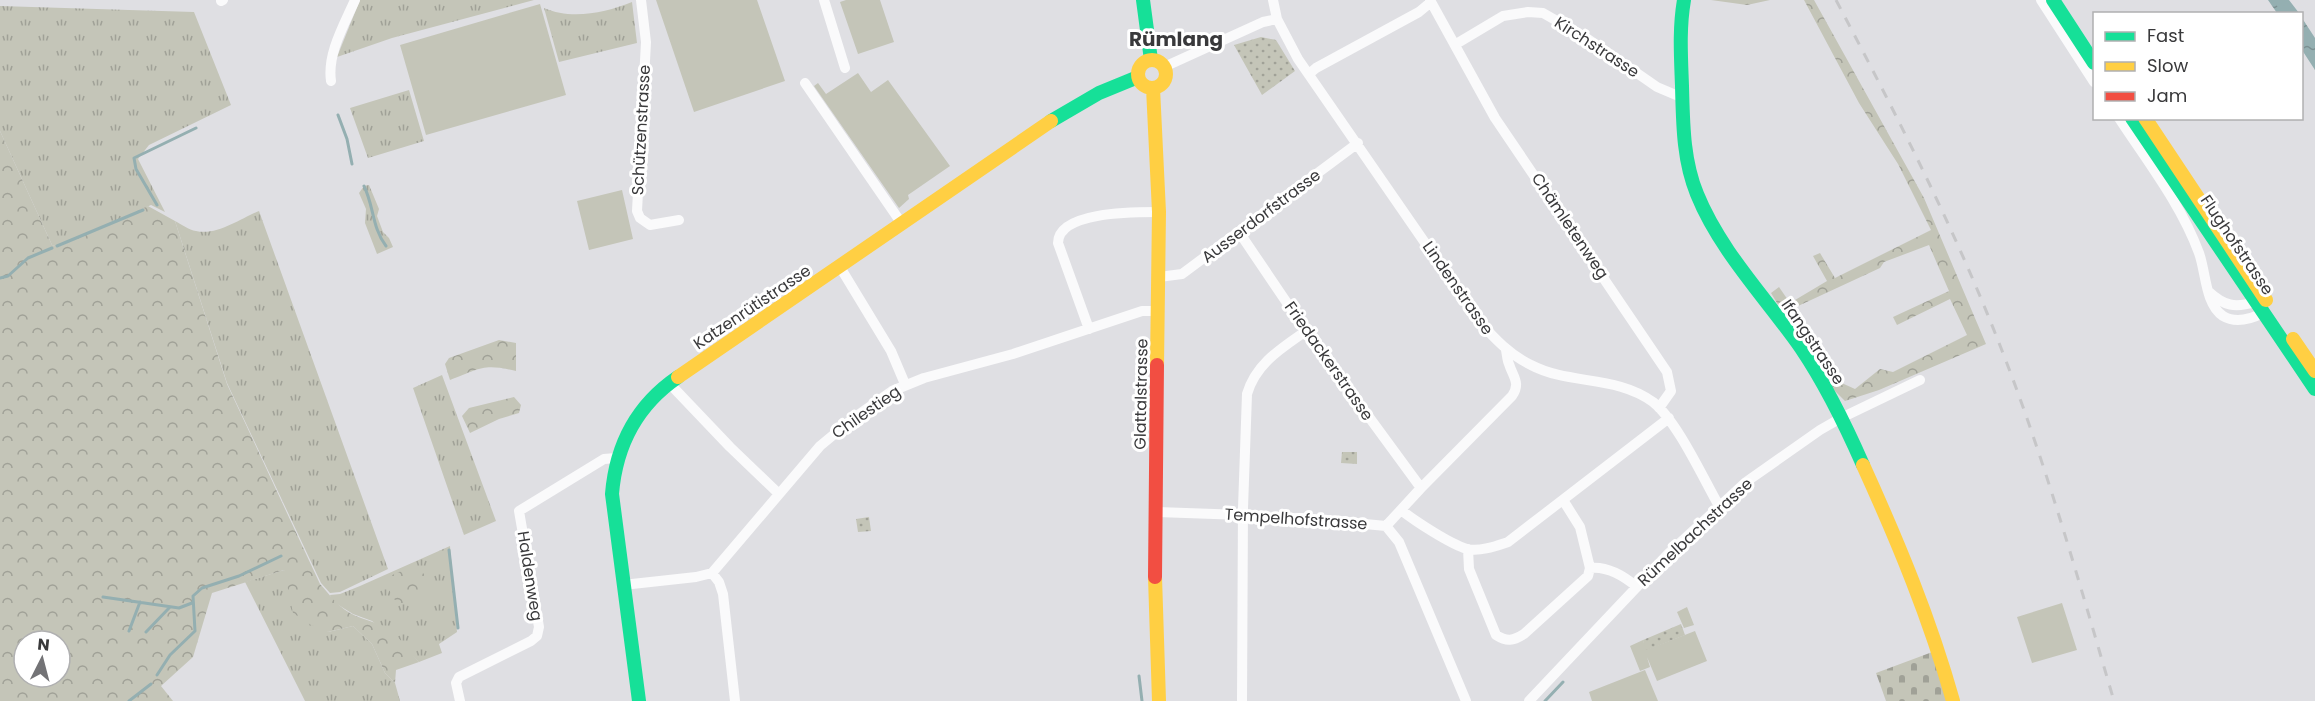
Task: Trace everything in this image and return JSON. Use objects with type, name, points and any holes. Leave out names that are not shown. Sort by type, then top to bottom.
[{"type":"street","points":[[331,81],[329,70],[332,57],[355,0]]},
{"type":"street","name":"Schützenstrasse","points":[[641,0],[646,42],[637,211],[644,223],[650,225],[679,220]]},
{"type":"street","points":[[824,0],[845,68]]},
{"type":"street","points":[[1143,0],[1151,60]]},
{"type":"street","name":"Lindenstrasse","points":[[1273,0],[1277,18],[1298,59],[1479,321],[1506,350],[1531,366],[1555,373],[1609,382],[1644,397],[1659,408],[1669,418],[1719,506]]},
{"type":"street","points":[[1523,0],[1528,12]]},
{"type":"street","name":"Ifangstrasse","points":[[1684,0],[1680,30],[1684,139],[1690,173],[1705,212],[1720,237],[1820,378],[1841,418],[1886,513],[1916,585],[1937,642],[1953,701]]},
{"type":"street","points":[[2041,0],[2093,80]]},
{"type":"street","points":[[2052,0],[2093,62]]},
{"type":"street","points":[[2065,0],[2093,42]]},
{"type":"street","points":[[1309,74],[1419,12],[1431,1],[1456,44]]},
{"type":"street","name":"Kirchstrasse","points":[[1456,44],[1503,16],[1528,12],[1543,13],[1585,37],[1657,87],[1683,98]]},
{"type":"street","points":[[1164,67],[1263,22],[1277,18]]},
{"type":"street","name":"Chämletenweg","points":[[1456,44],[1495,118],[1666,372],[1671,391],[1659,408]]},
{"type":"street","points":[[1151,60],[1164,67],[1164,80],[1153,88],[1142,84],[1138,77],[1142,64],[1151,60]]},
{"type":"street","name":"Katzenrütistrasse","points":[[639,701],[612,494],[616,458],[624,437],[644,405],[669,383],[1052,120],[1099,93],[1138,77]]},
{"type":"street","points":[[805,83],[902,224]]},
{"type":"street","name":"Glattalstrasse","points":[[1153,88],[1159,212],[1155,569],[1159,701]]},
{"type":"street","points":[[2120,120],[2187,224],[2202,263],[2209,291],[2223,304],[2262,306]]},
{"type":"street","name":"Flughofstrasse","points":[[2133,120],[2262,306],[2315,371]]},
{"type":"street","name":"Flughofstrasse","points":[[2146,120],[2315,389]]},
{"type":"street","name":"Ausserdorfstrasse","points":[[1159,278],[1182,274],[1358,143]]},
{"type":"street","points":[[1089,329],[1058,243],[1062,230],[1099,214],[1159,212]]},
{"type":"street","name":"Friedackerstrasse","points":[[1239,232],[1306,331],[1421,488]]},
{"type":"street","points":[[840,267],[886,341],[905,384]]},
{"type":"street","name":"Chilestieg","points":[[712,573],[807,459],[832,435],[905,384],[1013,354],[1142,311],[1159,311]]},
{"type":"street","points":[[1242,701],[1243,515],[1247,394],[1251,379],[1264,362],[1306,331]]},
{"type":"street","points":[[1386,526],[1515,391],[1516,377],[1508,364],[1506,350]]},
{"type":"street","name":"Rümelbachstrasse","points":[[1529,701],[1668,554],[1755,476],[1841,418],[1920,380]]},
{"type":"street","points":[[669,383],[778,493]]},
{"type":"street","points":[[1401,510],[1416,522],[1468,549],[1490,548],[1508,542],[1669,418]]},
{"type":"street","name":"Haldenweg","points":[[460,701],[456,683],[459,677],[537,636],[539,627],[519,511],[604,459],[616,458]]},
{"type":"street","points":[[1468,549],[1469,569],[1496,635],[1504,640],[1513,640],[1524,634],[1588,576],[1590,568],[1577,519],[1563,500]]},
{"type":"street","name":"Tempelhofstrasse","points":[[1157,512],[1243,515],[1260,518],[1372,523],[1386,526],[1399,542],[1466,701]]},
{"type":"street","points":[[1590,568],[1602,566],[1637,587]]},
{"type":"street","points":[[623,585],[696,577],[712,573],[719,582],[723,594],[735,701]]},
{"type":"green space","points":[[360,0],[534,0],[392,38],[337,57]]},
{"type":"green space","points":[[656,0],[757,0],[785,81],[694,112]]},
{"type":"green space","points":[[880,0],[894,42],[858,54],[840,2]]},
{"type":"green space","points":[[1711,0],[1770,0],[1747,5]]},
{"type":"green space","points":[[1804,0],[1814,0],[1924,198],[1986,344],[1879,390],[1845,401],[1830,386],[1835,380],[1855,389],[1880,369],[1893,372],[1967,335],[1950,299],[1897,325],[1893,317],[1949,291],[1929,245],[1884,262],[1880,268],[1783,313],[1771,293],[1779,287],[1790,303],[1827,281],[1813,256],[1820,253],[1835,278],[1931,230],[1898,164],[1859,103]]},
{"type":"green space","points":[[632,2],[637,43],[559,62],[544,8],[565,14],[588,14]]},
{"type":"green space","points":[[540,4],[566,95],[426,135],[400,45]]},
{"type":"green space","points":[[0,6],[194,12],[231,105],[149,145],[138,159],[165,212],[151,205],[58,247],[52,245],[0,131]]},
{"type":"green space","points":[[1261,37],[1276,40],[1295,71],[1262,95],[1234,45]]},
{"type":"green space","points":[[858,73],[871,92],[888,80],[950,166],[908,195],[909,199],[899,208],[814,86],[818,83],[826,94]]},
{"type":"green space","points":[[409,90],[424,141],[368,158],[350,108]]},
{"type":"green space","points":[[0,131],[52,245],[58,247],[148,206],[175,221],[227,384],[320,584],[345,610],[384,626],[394,633],[419,662],[396,670],[395,683],[385,673],[372,644],[353,626],[328,632],[311,625],[293,613],[284,570],[212,593],[193,657],[161,686],[173,701],[0,701]]},
{"type":"green space","points":[[369,185],[379,209],[377,216],[383,232],[393,247],[377,254],[365,223],[366,209],[359,193],[364,186]]},
{"type":"green space","points":[[622,190],[633,239],[589,250],[577,201]]},
{"type":"green space","points":[[259,211],[388,569],[340,592],[330,593],[321,583],[227,383],[175,221],[193,230],[204,232],[229,226]]},
{"type":"green space","points":[[499,340],[516,343],[516,371],[488,367],[450,380],[445,364],[449,358]]},
{"type":"green space","points":[[442,375],[496,521],[464,535],[413,388]]},
{"type":"green space","points":[[514,397],[521,405],[519,413],[499,419],[470,433],[462,416],[469,408]]},
{"type":"green space","points":[[1342,452],[1357,452],[1357,464],[1341,463]]},
{"type":"green space","points":[[869,517],[871,531],[858,532],[856,519]]},
{"type":"green space","points":[[450,546],[457,632],[439,644],[442,653],[419,662],[372,621],[353,614],[332,601],[330,595],[340,594],[360,586]]},
{"type":"green space","points":[[415,565],[427,577],[430,596],[398,605],[390,592],[390,576]]},
{"type":"green space","points":[[284,570],[328,632],[353,626],[372,644],[385,673],[395,683],[400,701],[305,701],[245,582]]},
{"type":"green space","points":[[2062,603],[2077,650],[2032,663],[2017,617]]},
{"type":"green space","points":[[1687,607],[1694,625],[1684,628],[1677,612]]},
{"type":"green space","points":[[1681,624],[1685,635],[1645,651],[1643,640]]},
{"type":"green space","points":[[1695,631],[1707,661],[1657,681],[1647,657],[1650,667],[1640,671],[1630,646],[1643,640],[1646,650]]},
{"type":"green space","points":[[1935,651],[1950,701],[1886,701],[1876,673]]},
{"type":"green space","points":[[1645,670],[1658,701],[1592,701],[1589,692]]},
{"type":"water","points":[[2268,0],[2289,0],[2298,12],[2276,12]]},
{"type":"water","points":[[2303,20],[2315,38],[2315,70],[2303,52]]},
{"type":"waterway","points":[[338,115],[347,139],[352,164]]},
{"type":"waterway","points":[[157,205],[136,169],[134,158],[196,128]]},
{"type":"waterway","points":[[364,186],[378,232],[386,246]]},
{"type":"waterway","points":[[57,246],[143,210]]},
{"type":"waterway","points":[[0,278],[8,276],[28,258],[52,248]]},
{"type":"waterway","points":[[449,550],[458,628]]},
{"type":"waterway","points":[[157,675],[170,655],[195,631],[193,596],[202,588],[239,576],[281,556]]},
{"type":"waterway","points":[[103,597],[179,608],[192,603]]},
{"type":"waterway","points":[[129,631],[140,602]]},
{"type":"waterway","points":[[146,632],[170,607]]},
{"type":"waterway","points":[[1139,676],[1142,701]]},
{"type":"waterway","points":[[1545,701],[1563,682]]},
{"type":"waterway","points":[[129,701],[151,684]]},
{"type":"railway","points":[[1836,0],[1944,215],[2001,348],[2047,479],[2114,701]]},
{"type":"traffic: fast","points":[[1143,0],[1151,60]]},
{"type":"traffic: fast","points":[[1684,0],[1681,22],[1683,127],[1686,155],[1697,194],[1731,255],[1801,348],[1819,376],[1863,465]]},
{"type":"traffic: fast","points":[[2053,0],[2093,61]]},
{"type":"traffic: fast","points":[[1051,121],[1099,93],[1138,77]]},
{"type":"traffic: fast","points":[[2133,120],[2315,389]]},
{"type":"traffic: fast","points":[[639,701],[612,494],[614,476],[624,443],[640,413],[651,400],[678,377]]},
{"type":"traffic: slow","points":[[1152,60],[1162,64],[1166,74],[1162,84],[1152,88],[1142,84],[1138,74],[1142,64],[1152,60]]},
{"type":"traffic: slow","points":[[1153,88],[1159,212],[1157,365]]},
{"type":"traffic: slow","points":[[2146,120],[2266,300]]},
{"type":"traffic: slow","points":[[678,377],[1051,121]]},
{"type":"traffic: slow","points":[[2293,339],[2315,371]]},
{"type":"traffic: slow","points":[[1863,465],[1912,581],[1953,701]]},
{"type":"traffic: slow","points":[[1155,577],[1159,701]]},
{"type":"traffic: jam","points":[[1155,577],[1157,365]]},
{"type":"district","name":"Rümlang","points":[[1176,39]]}]
